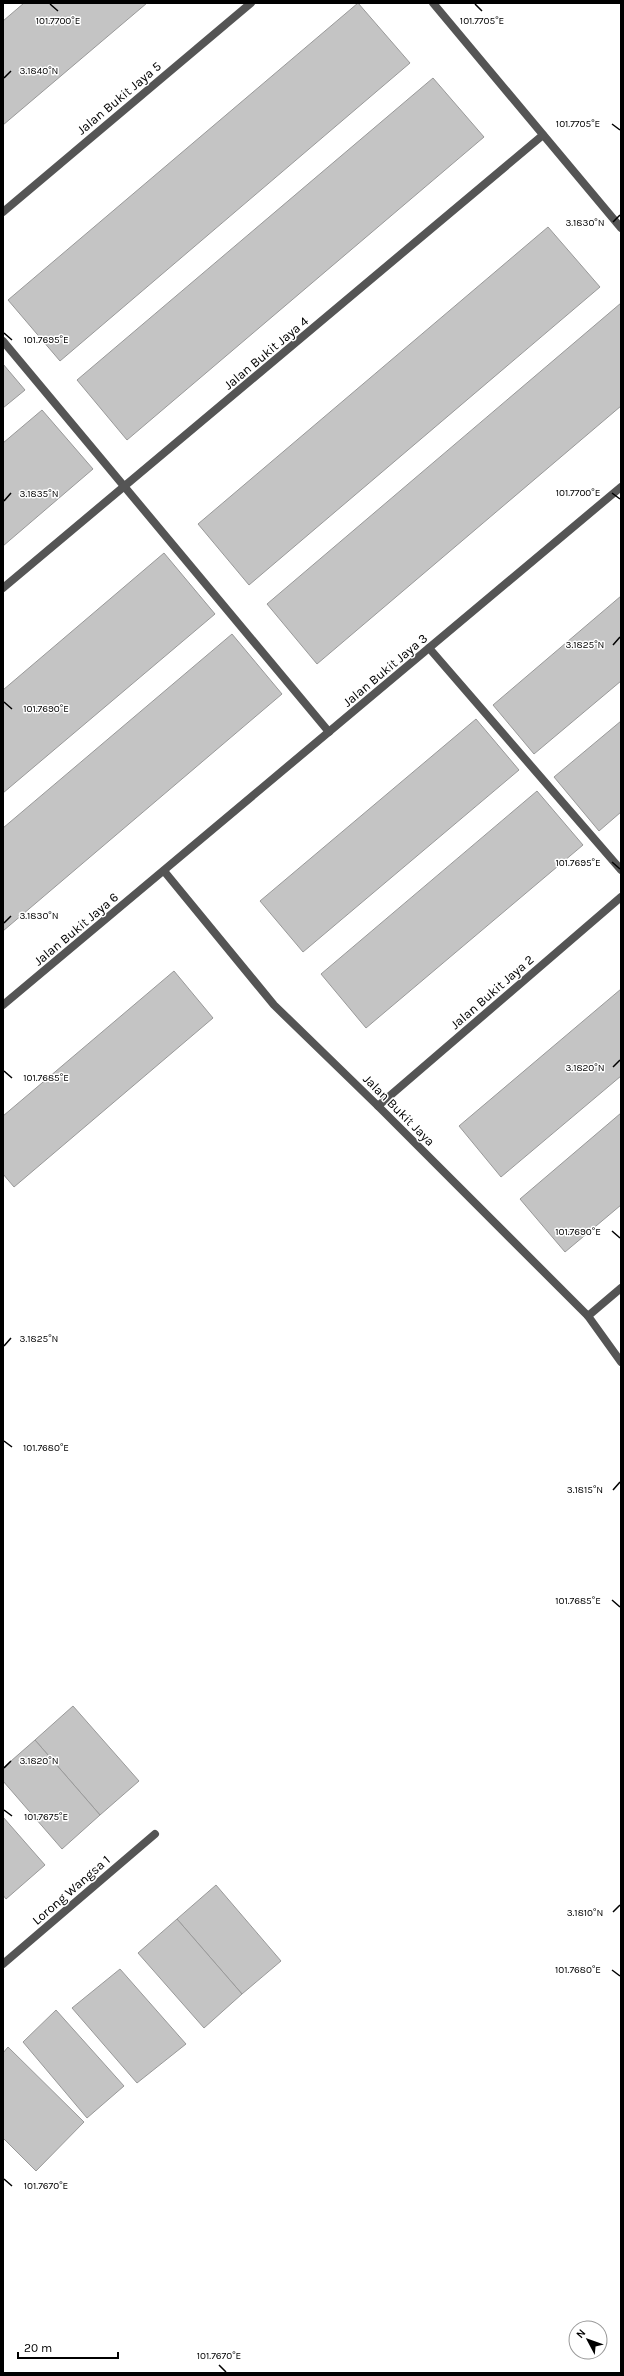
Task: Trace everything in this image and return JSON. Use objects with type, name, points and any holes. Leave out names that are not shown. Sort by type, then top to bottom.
[{"type":"street","name":"Jalan Bukit Jaya 5","points":[[3,212],[251,3]]},
{"type":"street","points":[[433,3],[621,228]]},
{"type":"street","name":"Jalan Bukit Jaya 4","points":[[3,588],[544,135]]},
{"type":"street","points":[[3,341],[329,732]]},
{"type":"street","name":"Jalan Bukit Jaya 3","points":[[164,871],[621,487]]},
{"type":"street","points":[[430,648],[621,870]]},
{"type":"street","name":"Jalan Bukit Jaya 6","points":[[3,1005],[164,871]]},
{"type":"street","name":"Jalan Bukit Jaya","points":[[164,871],[274,1005],[378,1106],[588,1316],[621,1362]]},
{"type":"street","name":"Jalan Bukit Jaya 2","points":[[378,1106],[621,897]]},
{"type":"street","points":[[588,1316],[621,1288]]},
{"type":"street","name":"Lorong Wangsa 1","points":[[3,1964],[155,1834]]},
{"type":"building","points":[[24,3],[147,3],[3,125],[3,21]]},
{"type":"building","points":[[358,3],[410,63],[60,361],[8,300]]},
{"type":"building","points":[[433,78],[484,137],[127,440],[77,380]]},
{"type":"building","points":[[548,227],[600,287],[249,585],[198,524]]},
{"type":"building","points":[[621,303],[621,406],[317,664],[267,604]]},
{"type":"building","points":[[3,364],[25,390],[3,408]]},
{"type":"building","points":[[42,410],[93,469],[3,546],[3,443]]},
{"type":"building","points":[[164,553],[215,614],[3,793],[3,690]]},
{"type":"building","points":[[621,596],[621,681],[534,754],[493,705]]},
{"type":"building","points":[[232,634],[282,694],[3,931],[3,828]]},
{"type":"building","points":[[476,719],[519,770],[303,952],[260,901]]},
{"type":"building","points":[[621,721],[621,812],[599,831],[554,777]]},
{"type":"building","points":[[537,791],[583,845],[366,1028],[321,974]]},
{"type":"building","points":[[174,971],[213,1018],[14,1187],[3,1174],[3,1116]]},
{"type":"building","points":[[621,989],[621,1076],[501,1177],[459,1126]]},
{"type":"building","points":[[621,1113],[621,1205],[565,1252],[520,1199]]},
{"type":"building","points":[[73,1706],[139,1781],[100,1815],[35,1740]]},
{"type":"building","points":[[35,1740],[100,1815],[62,1849],[3,1781],[3,1768]]},
{"type":"building","points":[[3,1817],[45,1865],[6,1899],[3,1895]]},
{"type":"building","points":[[216,1885],[281,1961],[242,1994],[177,1919]]},
{"type":"building","points":[[177,1919],[242,1994],[204,2028],[138,1953]]},
{"type":"building","points":[[120,1969],[186,2044],[137,2083],[72,2008]]},
{"type":"building","points":[[56,2010],[124,2086],[87,2118],[23,2042]]},
{"type":"building","points":[[8,2047],[84,2122],[36,2171],[3,2138],[3,2053]]}]
